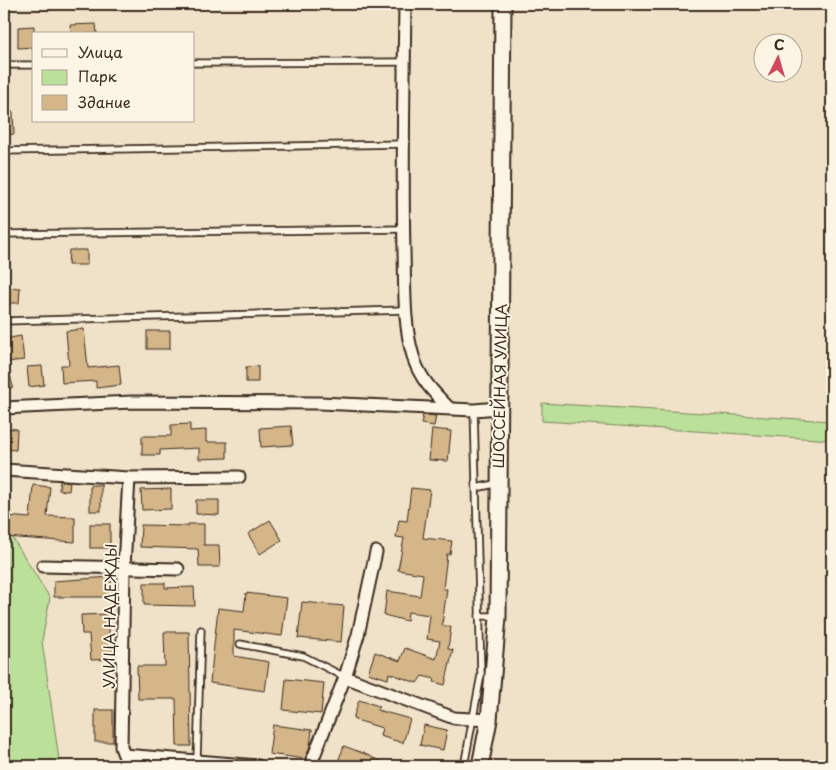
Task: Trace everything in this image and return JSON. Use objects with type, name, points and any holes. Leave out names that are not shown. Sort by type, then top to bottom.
[{"type":"street","points":[[405,4],[404,230],[406,310],[412,356],[418,371],[427,385],[449,408]]},
{"type":"street","name":"ШОССЕЙНАЯ УЛИЦА","points":[[480,766],[482,719],[498,616],[503,4]]},
{"type":"street","points":[[4,408],[132,402],[320,403],[474,410],[499,408]]},
{"type":"street","points":[[4,470],[129,478],[239,477]]},
{"type":"street","name":"УЛИЦА НАДЕЖДЫ","points":[[129,478],[124,567],[121,747],[124,754],[197,760]]},
{"type":"street","points":[[310,766],[358,635],[376,552]]},
{"type":"street","points":[[42,566],[178,569]]},
{"type":"street","points":[[344,677],[454,718],[482,719]]},
{"type":"street","points":[[197,760],[258,766]]},
{"type":"lane","points":[[195,63],[404,62]]},
{"type":"lane","points":[[4,65],[32,64]]},
{"type":"lane","points":[[4,151],[404,144]]},
{"type":"lane","points":[[4,234],[404,230]]},
{"type":"lane","points":[[4,321],[406,310]]},
{"type":"lane","points":[[464,766],[482,719],[474,410]]},
{"type":"lane","points":[[476,488],[498,483]]},
{"type":"lane","points":[[479,616],[498,616]]},
{"type":"lane","points":[[197,760],[202,630]]},
{"type":"lane","points":[[240,644],[303,656],[344,677]]},
{"type":"green space","points":[[542,403],[832,421],[832,440],[542,421]]},
{"type":"green space","points":[[4,524],[50,598],[42,641],[60,766],[4,766]]},
{"type":"building","points":[[96,24],[97,32],[71,32],[70,25]]},
{"type":"building","points":[[34,26],[32,47],[18,48],[18,27]]},
{"type":"building","points":[[4,112],[13,112],[14,134],[4,135]]},
{"type":"building","points":[[69,250],[87,250],[87,265],[68,265]]},
{"type":"building","points":[[4,287],[20,288],[19,303],[4,303]]},
{"type":"building","points":[[84,329],[88,368],[119,365],[121,385],[96,388],[96,381],[62,383],[61,365],[69,365],[66,331]]},
{"type":"building","points":[[147,331],[170,331],[170,349],[147,349]]},
{"type":"building","points":[[21,336],[24,360],[7,362],[13,387],[4,390],[4,339]]},
{"type":"building","points":[[42,366],[44,385],[29,387],[27,367]]},
{"type":"building","points":[[258,366],[258,382],[246,382],[246,367]]},
{"type":"building","points":[[423,415],[436,416],[434,426],[421,424]]},
{"type":"building","points":[[190,424],[190,431],[206,430],[206,442],[227,442],[227,458],[199,459],[199,448],[160,450],[160,455],[142,455],[142,436],[171,436],[171,425]]},
{"type":"building","points":[[291,426],[293,445],[261,447],[260,428]]},
{"type":"building","points":[[4,428],[17,429],[16,450],[4,449]]},
{"type":"building","points":[[432,429],[451,431],[448,461],[429,460]]},
{"type":"building","points":[[60,481],[70,482],[69,491],[59,490]]},
{"type":"building","points":[[33,485],[50,487],[47,516],[75,517],[75,542],[5,537],[6,516],[30,518]]},
{"type":"building","points":[[90,485],[101,485],[101,511],[90,511]]},
{"type":"building","points":[[411,488],[430,490],[423,538],[452,541],[450,554],[447,554],[443,589],[447,589],[442,625],[451,627],[448,649],[453,650],[445,685],[434,682],[435,679],[422,676],[417,683],[389,673],[388,679],[368,673],[375,652],[400,661],[405,648],[436,659],[440,641],[427,639],[430,615],[408,612],[407,621],[384,615],[387,591],[420,596],[423,574],[398,570],[404,538],[396,537],[399,520],[407,521]]},
{"type":"building","points":[[171,489],[171,509],[142,510],[141,490]]},
{"type":"building","points":[[196,500],[219,500],[219,515],[196,514]]},
{"type":"building","points":[[270,520],[282,540],[260,554],[248,534]]},
{"type":"building","points":[[90,524],[110,524],[110,548],[90,548]]},
{"type":"building","points":[[188,524],[204,524],[204,545],[219,545],[220,567],[199,567],[198,549],[140,547],[141,525],[188,526]]},
{"type":"building","points":[[111,577],[112,597],[54,597],[54,581]]},
{"type":"building","points":[[144,583],[165,583],[165,588],[194,587],[195,606],[144,605]]},
{"type":"building","points":[[246,593],[287,598],[282,636],[234,630],[234,656],[269,662],[265,691],[210,683],[218,608],[244,611]]},
{"type":"building","points":[[302,602],[344,606],[341,642],[298,638]]},
{"type":"building","points":[[109,614],[109,641],[113,641],[114,659],[91,660],[89,634],[82,634],[81,615]]},
{"type":"building","points":[[164,632],[189,632],[191,746],[177,746],[176,699],[138,699],[137,666],[165,666]]},
{"type":"building","points":[[286,679],[324,683],[321,714],[283,710]]},
{"type":"building","points":[[359,700],[379,706],[377,710],[410,719],[403,743],[380,736],[382,728],[353,719]]},
{"type":"building","points":[[95,710],[113,710],[113,742],[95,742]]},
{"type":"building","points":[[273,725],[312,730],[310,746],[305,759],[269,754]]},
{"type":"building","points":[[424,725],[447,730],[443,750],[420,745]]},
{"type":"building","points":[[344,746],[365,754],[390,766],[337,764]]}]
